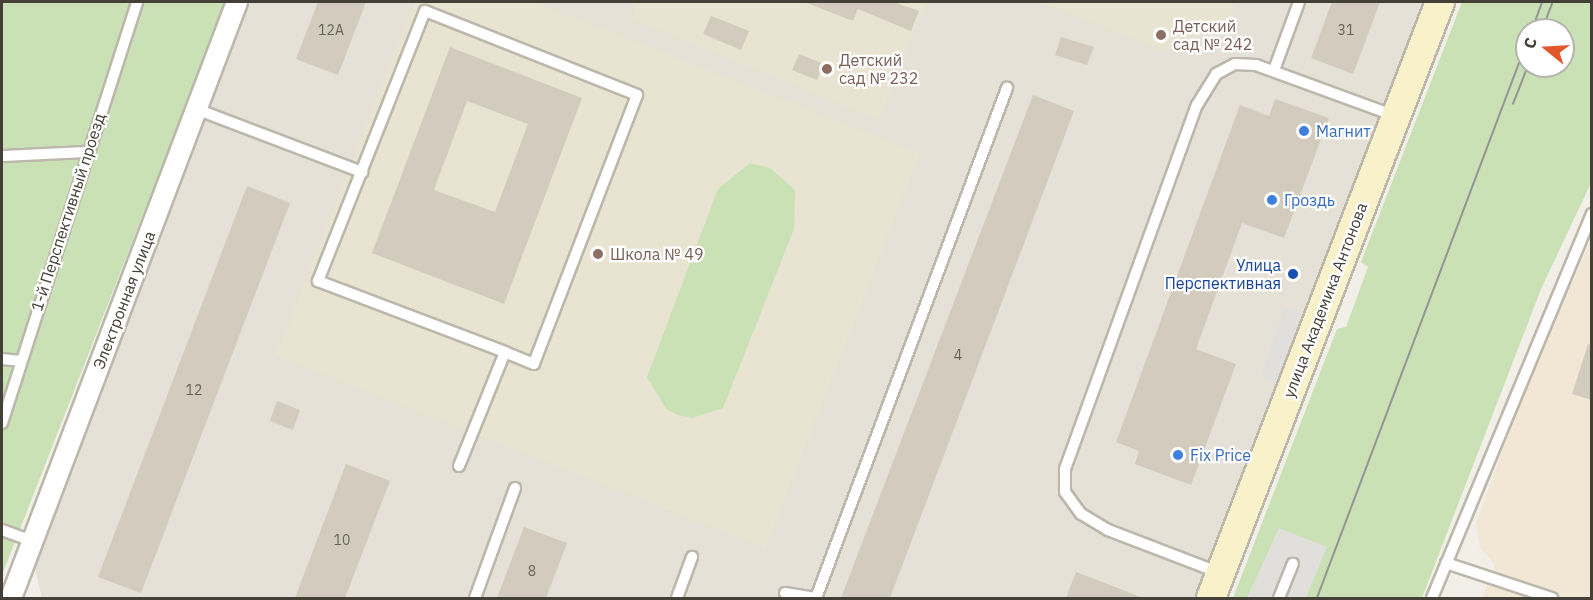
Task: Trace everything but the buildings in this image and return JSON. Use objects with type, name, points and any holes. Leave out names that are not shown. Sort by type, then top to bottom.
[{"type":"main road","name":"улица Академика Антонова","points":[[1215,586],[1440,2]]},
{"type":"street","name":"Электронная улица","points":[[11,598],[237,2]]},
{"type":"lane","name":"1-й Перспективный проезд","points":[[2,423],[86,152],[137,2]]},
{"type":"lane","points":[[1274,70],[1299,2]]},
{"type":"lane","points":[[425,11],[637,95],[534,364],[505,352],[318,281],[425,11]]},
{"type":"lane","points":[[1215,586],[1081,514],[1065,492],[1065,469],[1197,105],[1216,74],[1235,64],[1274,70],[1396,116]]},
{"type":"lane","points":[[784,593],[816,598],[1007,88]]},
{"type":"lane","points":[[196,109],[362,172]]},
{"type":"lane","points":[[2,156],[86,152]]},
{"type":"lane","points":[[1432,598],[1592,214]]},
{"type":"lane","points":[[459,466],[505,352]]},
{"type":"lane","points":[[2,359],[20,361]]},
{"type":"lane","points":[[475,598],[515,488]]},
{"type":"lane","points":[[2,530],[32,541]]},
{"type":"lane","points":[[677,598],[692,557]]},
{"type":"lane","points":[[1446,563],[1552,598]]},
{"type":"lane","points":[[1279,598],[1293,564]]},
{"type":"shaded area","points":[[248,2],[1425,2],[1195,598],[42,598],[35,569]]},
{"type":"shaded area","name":"Школа № 49","points":[[415,2],[535,2],[920,153],[765,548],[276,356]]},
{"type":"shaded area","name":"Детский сад № 232","points":[[638,2],[925,2],[879,120],[631,19]]},
{"type":"shaded area","name":"Детский сад № 242","points":[[1039,2],[1236,2],[1230,19],[1166,52]]},
{"type":"shaded area","points":[[1591,240],[1591,598],[1482,598],[1495,564],[1480,548],[1476,524],[1526,385]]},
{"type":"shaded area","points":[[1285,308],[1302,314],[1276,387],[1262,373]]},
{"type":"shaded area","points":[[1279,528],[1327,547],[1306,598],[1247,598]]},
{"type":"green space","points":[[2,2],[226,2],[2,575]]},
{"type":"green space","points":[[1462,2],[1591,2],[1591,183],[1541,289],[1422,598],[1233,598],[1337,329],[1346,327],[1368,267],[1361,262]]},
{"type":"green space","points":[[750,163],[770,168],[795,190],[794,229],[723,408],[692,418],[678,415],[666,409],[647,377],[718,189]]},
{"type":"tram line","points":[[1536,18],[1542,2]]},
{"type":"tram line","points":[[1547,18],[1553,2]]},
{"type":"tram line","points":[[1317,598],[1515,74]]},
{"type":"tram line","points":[[1513,104],[1523,78]]},
{"type":"place","name":"Детский сад № 242","points":[[1161,35]]},
{"type":"place","name":"Детский сад № 232","points":[[827,69]]},
{"type":"place","name":"Магнит","points":[[1304,131]]},
{"type":"place","name":"Гроздь","points":[[1272,200]]},
{"type":"place","name":"Школа № 49","points":[[598,254]]},
{"type":"place","name":"Улица Перспективная","points":[[1293,274]]},
{"type":"place","name":"Fix Price","points":[[1178,455]]}]
